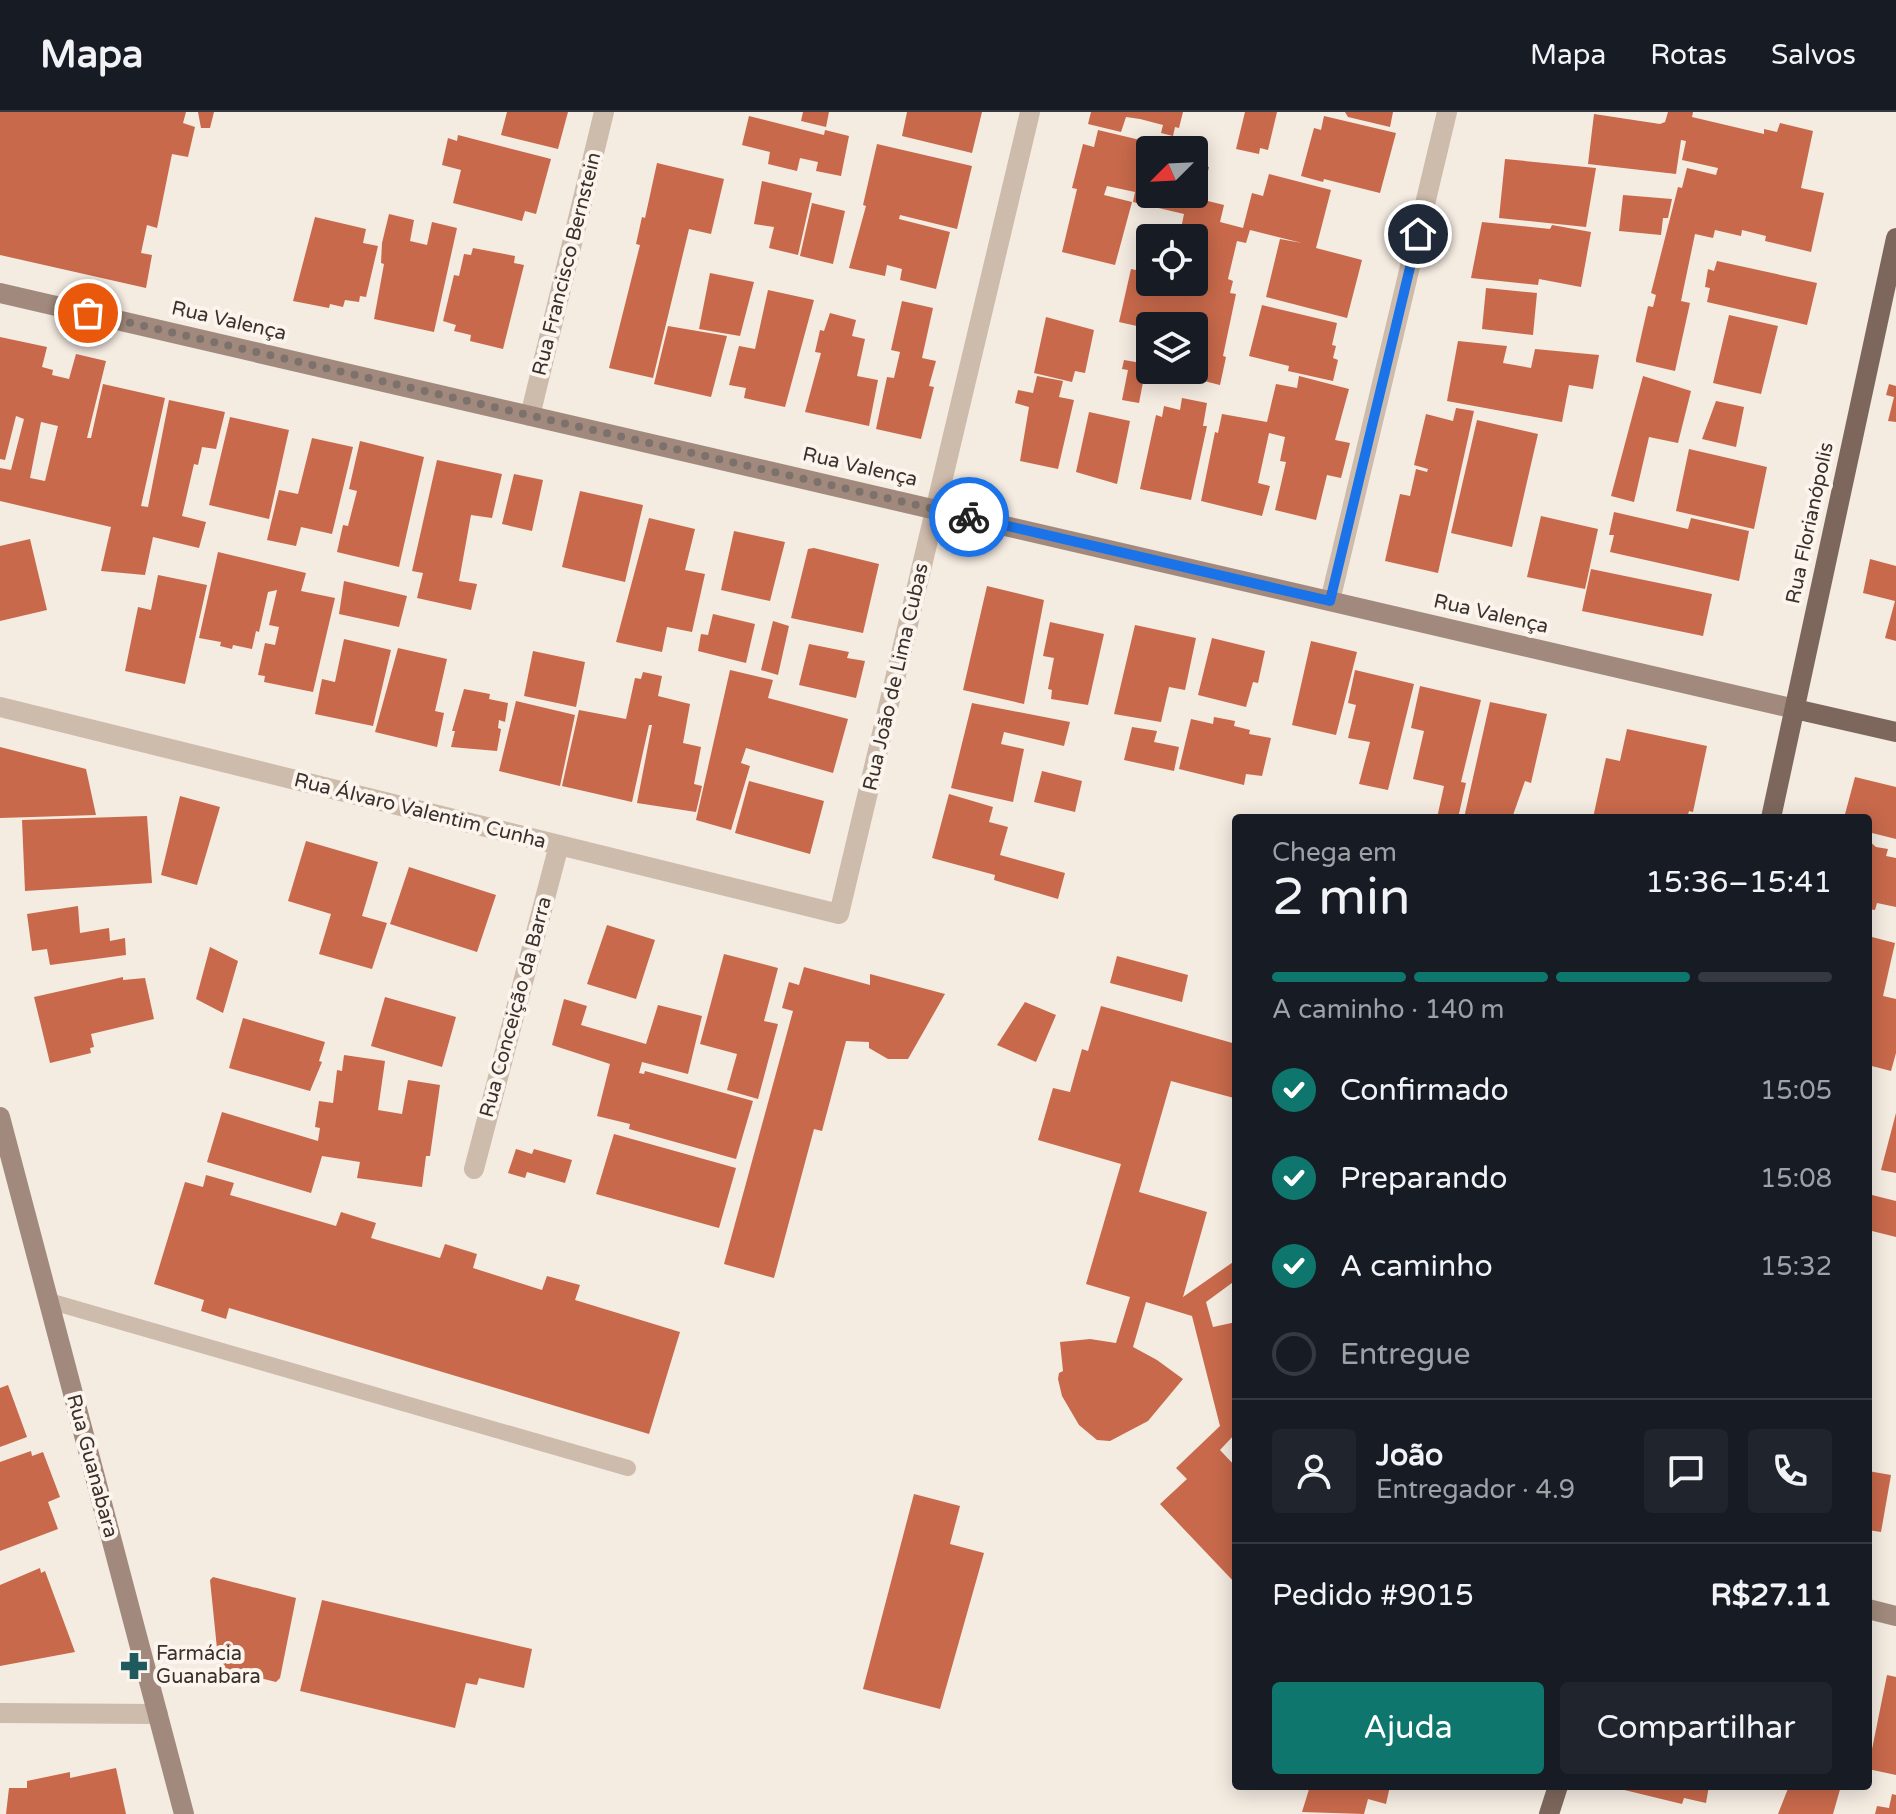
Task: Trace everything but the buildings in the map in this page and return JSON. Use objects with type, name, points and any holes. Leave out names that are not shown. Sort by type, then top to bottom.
[{"type":"main road","name":"Rua Florianópolis","points":[[1772,814],[1896,238]]},
{"type":"main road","name":"Rua Valença","points":[[0,293],[1896,732]]},
{"type":"main road","name":"Rua Guanabara","points":[[0,1117],[184,1814]]},
{"type":"main road","points":[[1872,1610],[1896,1616]]},
{"type":"main road","points":[[1549,1814],[1557,1790]]},
{"type":"street","name":"Rua Francisco Bernstein","points":[[530,416],[604,112]]},
{"type":"street","name":"Rua João de Lima Cubas","points":[[839,914],[1030,112]]},
{"type":"street","points":[[1330,601],[1447,112]]},
{"type":"street","name":"Rua Álvaro Valentim Cunha","points":[[0,707],[839,914]]},
{"type":"street","name":"Rua Conceição da Barra","points":[[474,1169],[559,845]]},
{"type":"street","points":[[0,1713],[158,1714]]},
{"type":"lane","points":[[49,1301],[628,1468]]},
{"type":"way so far","points":[[88,313],[969,517]]},
{"type":"place","name":"Farmácia Guanabara","points":[[134,1666]]},
{"type":"route","points":[[969,517],[1330,601],[1418,234]]}]
